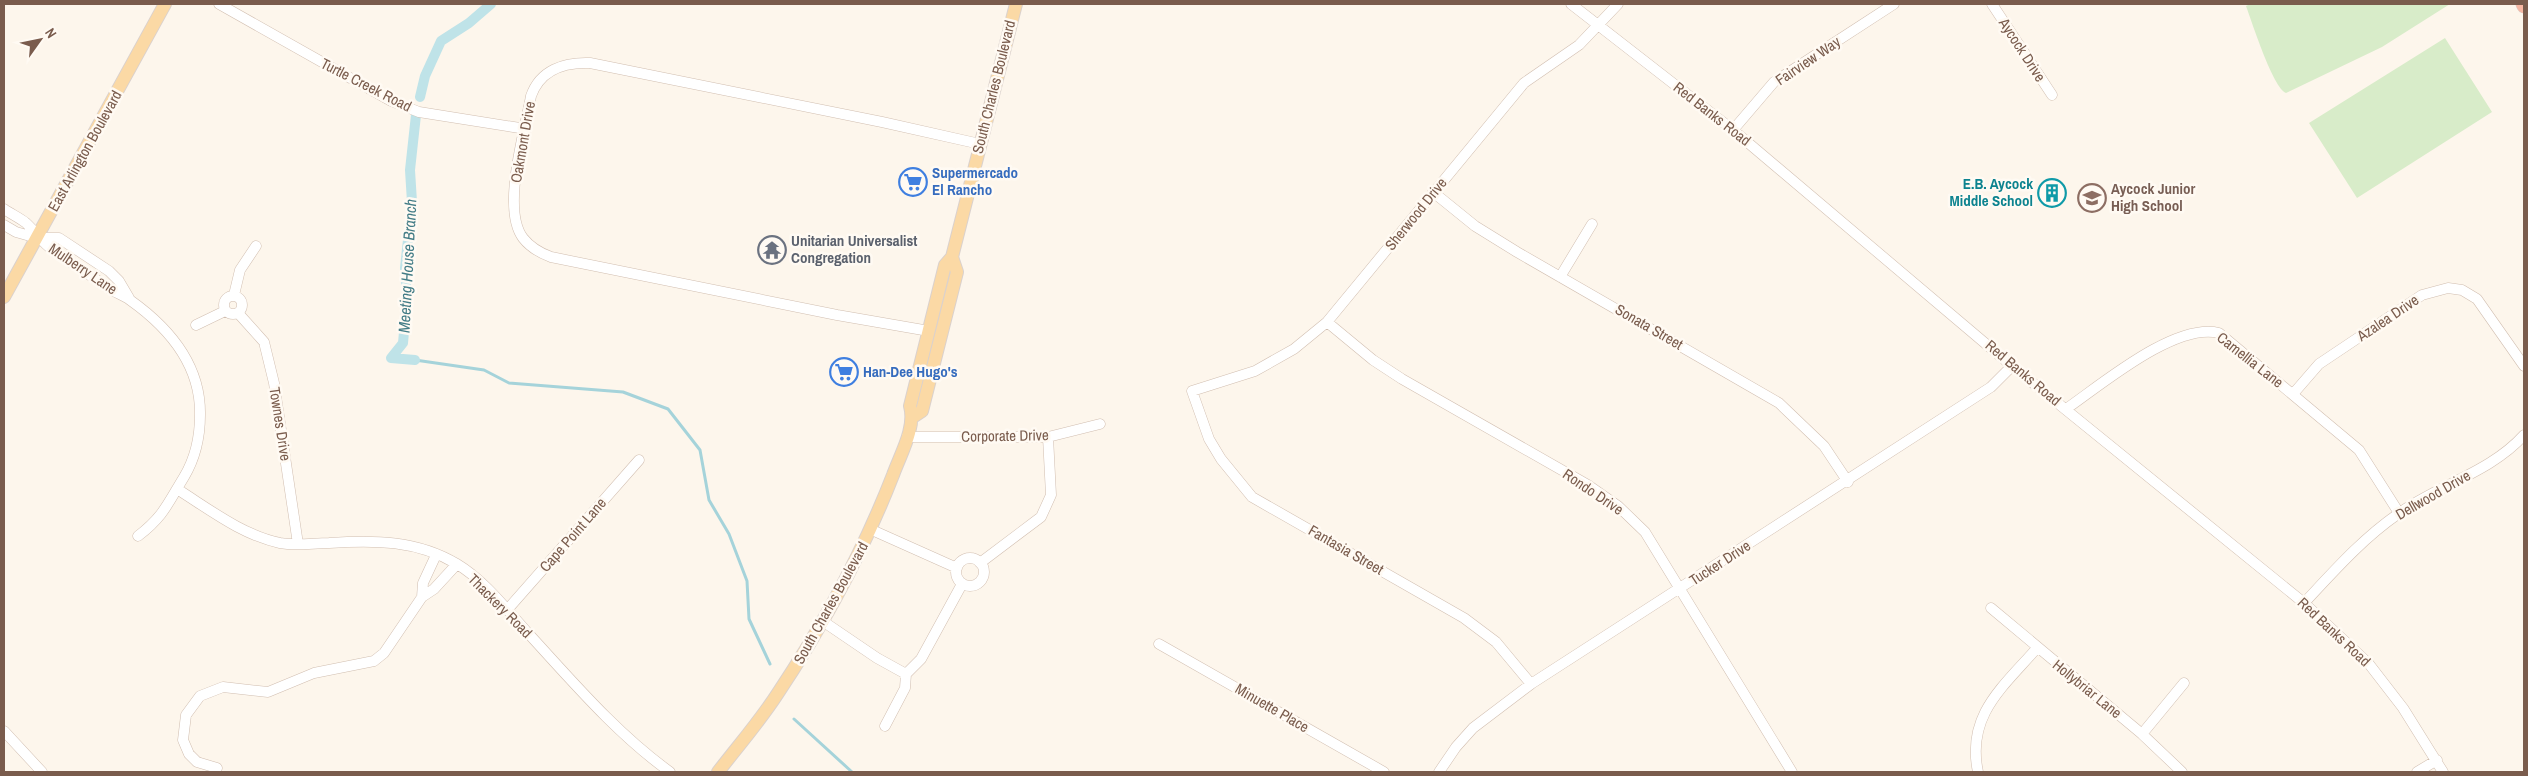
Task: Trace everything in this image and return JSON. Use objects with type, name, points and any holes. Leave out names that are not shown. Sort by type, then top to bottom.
[{"type":"main road","name":"East Arlington Boulevard","points":[[4,297],[165,4]]},
{"type":"main road","name":"South Charles Boulevard","points":[[718,772],[777,695],[824,622],[872,530],[908,437],[913,417],[910,406],[943,271],[945,265],[952,257],[1016,4]]},
{"type":"main road","name":"South Charles Boulevard","points":[[913,417],[922,411],[948,315],[957,272],[952,257]]},
{"type":"main road","points":[[943,271],[948,278],[942,309],[948,315]]},
{"type":"main road","points":[[924,404],[919,399],[919,394],[932,344],[933,335],[929,331]]},
{"type":"street","name":"Turtle Creek Road","points":[[219,4],[391,101],[419,112],[526,129]]},
{"type":"street","name":"Red Banks Road","points":[[1571,4],[1733,130],[2012,366],[2304,603],[2369,664],[2403,708],[2443,772]]},
{"type":"street","name":"Sherwood Drive","points":[[1192,391],[1255,371],[1294,349],[1327,322],[1524,83],[1579,45],[1618,4]]},
{"type":"street","name":"Fairview Way","points":[[1733,130],[1774,82],[1894,4]]},
{"type":"street","name":"Aycock Drive","points":[[1992,4],[2052,95]]},
{"type":"street","name":"Oakmont Drive","points":[[929,331],[837,315],[551,257],[536,251],[523,238],[515,222],[512,198],[534,86],[546,74],[573,62],[590,63],[882,122],[980,144]]},
{"type":"street","name":"Sonata Street","points":[[1433,192],[1475,226],[1560,277],[1779,402],[1824,446],[1848,482]]},
{"type":"street","name":"Mulberry Lane","points":[[4,209],[26,223],[38,238]]},
{"type":"street","points":[[1560,277],[1592,224]]},
{"type":"street","name":"Mulberry Lane","points":[[4,225],[16,232],[38,238],[59,238],[89,256],[119,281],[129,299],[164,329],[182,351],[198,387],[201,408],[198,448],[190,467],[156,522],[138,536]]},
{"type":"street","points":[[234,295],[240,270],[256,246]]},
{"type":"street","name":"Azalea Drive","points":[[2293,394],[2319,364],[2422,294],[2448,288],[2462,290],[2477,299],[2524,366]]},
{"type":"street","points":[[234,295],[240,299],[242,306],[238,313],[231,314],[225,311],[223,303],[227,297],[234,295]]},
{"type":"street","points":[[196,325],[225,311]]},
{"type":"street","name":"Townes Drive","points":[[238,313],[264,342],[274,383],[298,544]]},
{"type":"street","name":"Rondo Drive","points":[[1327,322],[1373,360],[1402,380],[1588,485],[1618,506],[1645,532],[1792,772]]},
{"type":"street","name":"Camellia Lane","points":[[2066,409],[2162,346],[2196,332],[2209,330],[2219,333],[2359,450],[2400,513]]},
{"type":"street","name":"Tucker Drive","points":[[1439,772],[1456,747],[1473,728],[1531,684],[1848,482],[1991,388],[2012,366]]},
{"type":"street","name":"Fantasia Street","points":[[1192,391],[1209,439],[1221,459],[1252,496],[1464,618],[1496,642],[1531,684]]},
{"type":"street","name":"Corporate Drive","points":[[908,437],[1048,438],[1100,424]]},
{"type":"street","name":"Dellwood Drive","points":[[2304,603],[2355,548],[2400,513],[2466,477],[2515,446],[2524,435]]},
{"type":"street","points":[[980,563],[1041,517],[1051,495],[1048,438]]},
{"type":"street","name":"Cape Point Lane","points":[[506,610],[639,460]]},
{"type":"street","name":"Thackery Road","points":[[177,488],[242,529],[267,540],[298,544],[372,540],[407,544],[457,564],[488,589],[620,732],[670,772]]},
{"type":"street","points":[[872,530],[957,568]]},
{"type":"street","points":[[422,597],[423,583],[436,555]]},
{"type":"street","points":[[967,559],[980,563],[984,575],[979,583],[971,586],[962,584],[957,576],[957,568],[967,559]]},
{"type":"street","points":[[217,768],[197,762],[188,754],[183,740],[186,715],[200,696],[223,687],[268,692],[329,668],[364,665],[374,661],[384,653],[422,597],[434,589],[457,564]]},
{"type":"street","points":[[885,726],[905,688],[906,674],[921,659],[962,584]]},
{"type":"street","name":"Hollybriar Lane","points":[[1991,608],[2142,734],[2182,772]]},
{"type":"street","points":[[824,622],[857,642],[877,658],[906,674]]},
{"type":"street","name":"Minuette Place","points":[[1159,644],[1384,772]]},
{"type":"street","points":[[1978,772],[1974,754],[1979,725],[1986,706],[2037,648]]},
{"type":"street","points":[[2142,734],[2184,683]]},
{"type":"street","points":[[4,731],[42,772]]},
{"type":"street","points":[[2417,772],[2437,760]]},
{"type":"green space","points":[[2250,4],[2450,4],[2382,47],[2286,93],[2275,80],[2263,54],[2246,6]]},
{"type":"green space","points":[[2445,38],[2492,112],[2357,198],[2309,123]]},
{"type":"waterway","name":"Meeting House Branch","points":[[420,97],[425,76],[441,41],[469,23],[491,4]]},
{"type":"waterway","name":"Meeting House Branch","points":[[415,360],[391,358],[403,343],[407,299],[405,268],[412,202],[410,170],[416,115]]},
{"type":"waterway","name":"Meeting House Branch","points":[[415,360],[484,370],[509,383],[623,392],[668,409],[700,450],[709,500],[729,534],[747,581],[749,619],[770,664]]},
{"type":"waterway","name":"Meeting House Branch","points":[[794,719],[852,772]]},
{"type":"place","name":"Supermercado El Rancho","points":[[913,182]]},
{"type":"place","name":"E.B. Aycock Middle School","points":[[2052,193]]},
{"type":"place","name":"Aycock Junior High School","points":[[2092,198]]},
{"type":"place","name":"Unitarian Universalist Congregation","points":[[772,250]]},
{"type":"place","name":"Han-Dee Hugo's","points":[[844,372]]}]
